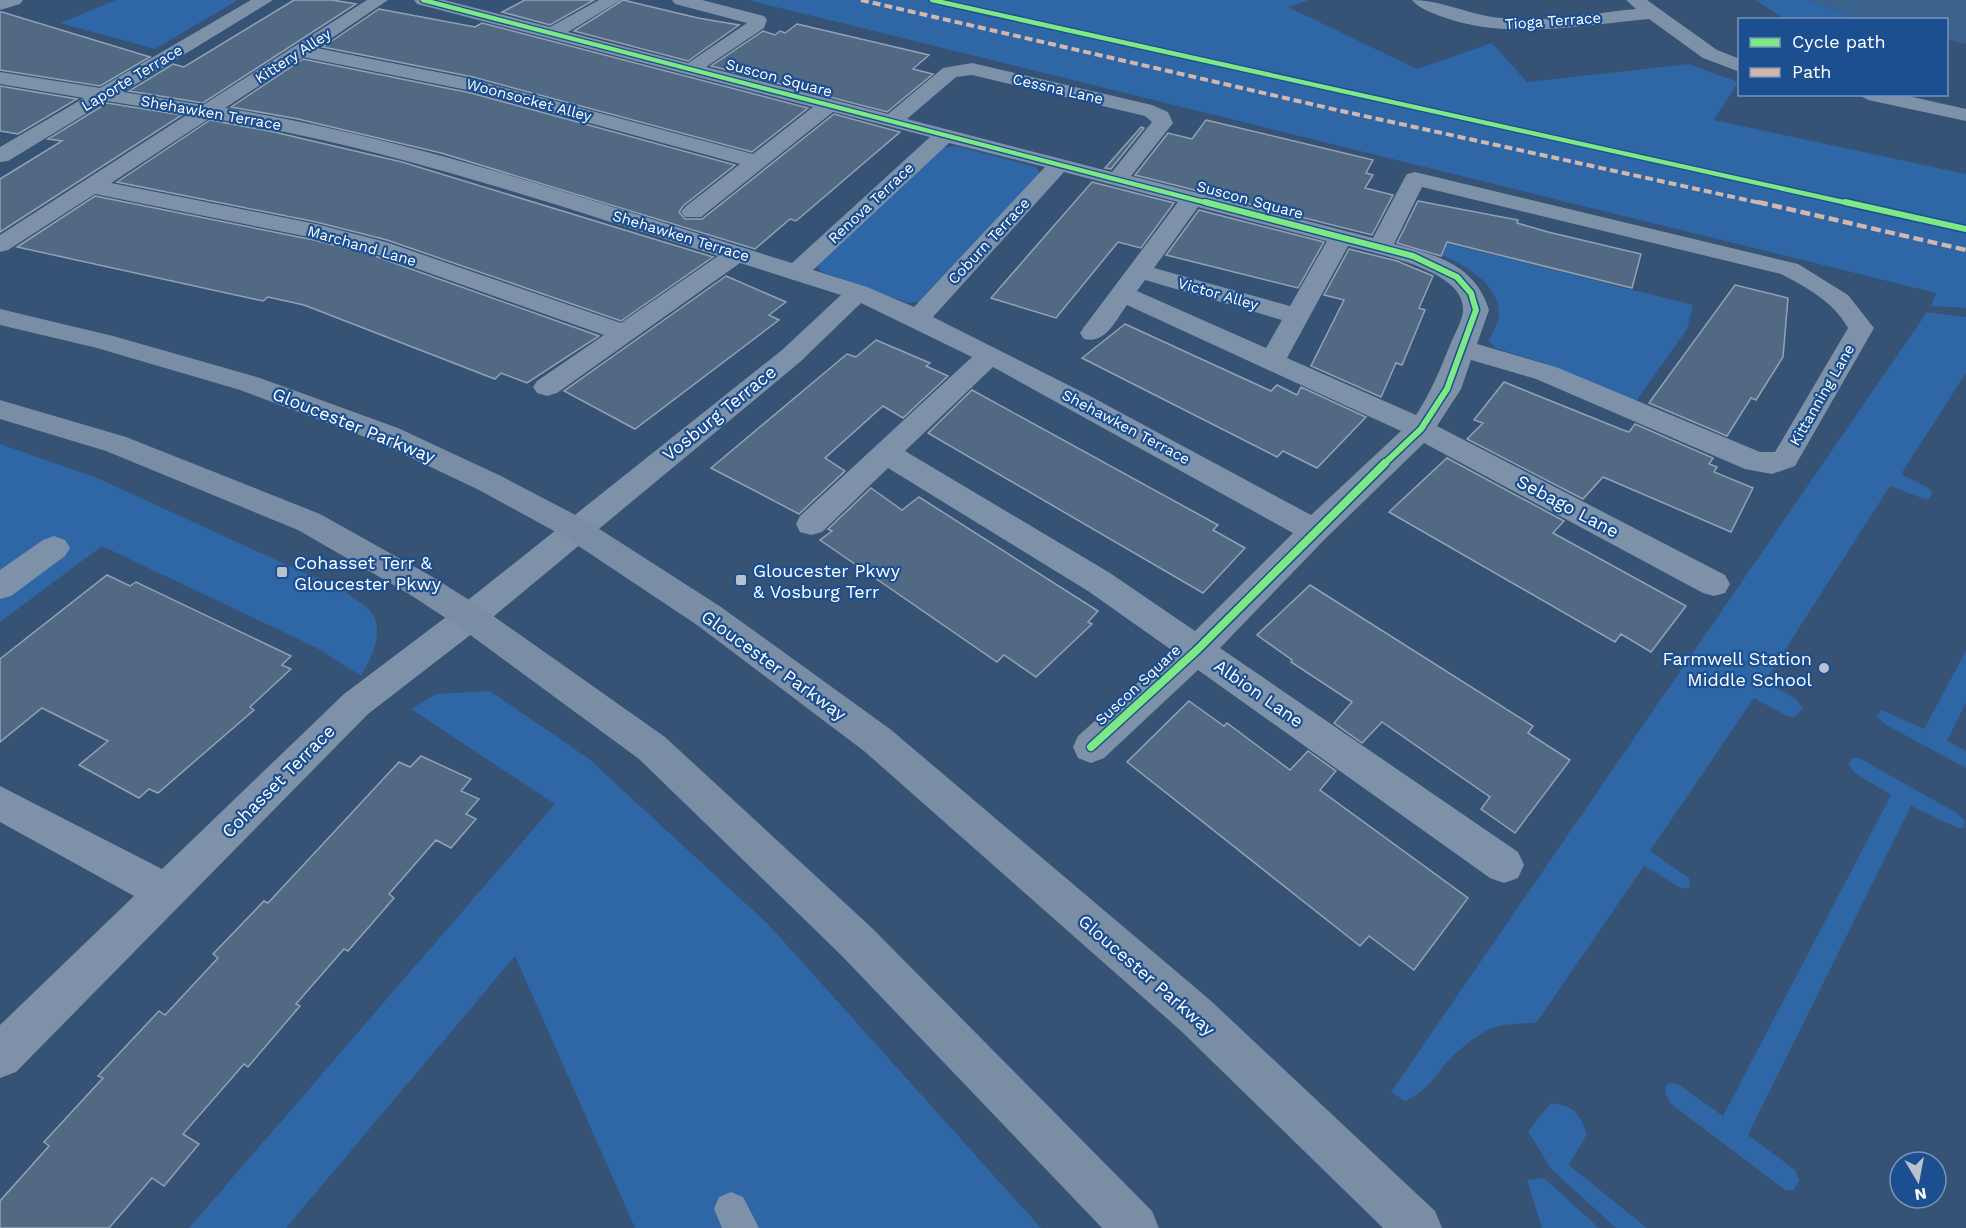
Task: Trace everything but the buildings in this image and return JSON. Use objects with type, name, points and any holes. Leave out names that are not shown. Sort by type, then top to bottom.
[{"type":"main road","name":"Gloucester Parkway","points":[[0,317],[104,342],[261,388],[388,435],[490,483],[576,529],[709,616],[877,740],[1196,1015],[1418,1228]]},
{"type":"main road","points":[[0,409],[116,444],[309,522],[420,585],[470,617],[652,748],[857,942],[1135,1228]]},
{"type":"street","points":[[0,5],[14,0]]},
{"type":"street","name":"Laporte Terrace","points":[[0,156],[264,0]]},
{"type":"street","name":"Kittery Alley","points":[[207,111],[379,0]]},
{"type":"street","name":"Suscon Square","points":[[423,0],[1380,248],[1436,265],[1457,277],[1471,293],[1476,310],[1464,349],[1447,389],[1421,429],[1314,531],[1197,650],[1091,747]]},
{"type":"street","points":[[553,33],[612,0]]},
{"type":"street","points":[[681,0],[758,20],[758,24],[691,69]]},
{"type":"street","name":"Tioga Terrace","points":[[1421,0],[1456,15],[1496,24],[1518,25],[1653,13]]},
{"type":"street","points":[[1635,0],[1710,54],[1738,65]]},
{"type":"street","name":"Woonsocket Alley","points":[[299,51],[410,70],[489,88],[756,162]]},
{"type":"street","name":"Cessna Lane","points":[[892,121],[950,72],[960,69],[972,69],[1028,82],[1152,111],[1161,116],[1163,123],[1117,180]]},
{"type":"street","name":"Shehawken Terrace","points":[[1,79],[207,111],[356,140],[455,166],[858,292],[918,318],[990,355],[1232,483],[1314,531]]},
{"type":"street","points":[[1877,96],[1966,115]]},
{"type":"street","points":[[693,212],[829,105]]},
{"type":"street","points":[[0,245],[207,111]]},
{"type":"street","name":"Renova Terrace","points":[[796,272],[945,135]]},
{"type":"street","name":"Coburn Terrace","points":[[918,318],[1059,165]]},
{"type":"street","name":"Kittanning Lane","points":[[1380,248],[1415,179],[1789,269],[1817,284],[1856,316],[1861,328],[1785,459],[1772,464],[1755,462],[1546,373],[1464,349]]},
{"type":"street","name":"Marchand Lane","points":[[91,186],[316,231],[378,247],[624,333]]},
{"type":"street","points":[[1093,333],[1192,199]]},
{"type":"street","points":[[1271,362],[1341,238]]},
{"type":"street","points":[[547,387],[738,253]]},
{"type":"street","name":"Victor Alley","points":[[1138,272],[1297,316]]},
{"type":"street","name":"Vosburg Terrace","points":[[576,529],[791,356],[858,292]]},
{"type":"street","name":"Victor Alley","points":[[1122,293],[1421,429]]},
{"type":"street","points":[[811,524],[990,355]]},
{"type":"street","name":"Sebago Lane","points":[[1421,429],[1714,584]]},
{"type":"street","name":"Albion Lane","points":[[886,453],[1099,582],[1504,865]]},
{"type":"street","name":"Cohasset Terrace","points":[[0,1056],[356,704],[470,617],[576,529]]},
{"type":"street","points":[[0,587],[54,548]]},
{"type":"street","points":[[0,803],[166,891]]},
{"type":"shaded area","points":[[116,0],[238,0],[155,49],[60,23]]},
{"type":"shaded area","points":[[748,0],[1309,0],[1288,7],[1417,69],[1492,43],[1527,82],[1689,64],[1738,82],[1714,120],[1966,174],[1966,308],[1931,306],[1936,293]]},
{"type":"shaded area","points":[[1755,0],[1808,0],[1857,18],[1783,18]]},
{"type":"shaded area","points":[[1808,0],[1966,0],[1966,44],[1948,40],[1948,18],[1857,18]]},
{"type":"shaded area","points":[[956,146],[1036,167],[1040,174],[919,302],[908,303],[820,271],[817,264],[941,148]]},
{"type":"shaded area","points":[[1402,232],[1693,305],[1687,329],[1635,403],[1556,367],[1495,348],[1489,340],[1499,314],[1496,299],[1488,286],[1463,266],[1431,251],[1403,242]]},
{"type":"shaded area","points":[[1927,312],[1966,317],[1966,373],[1901,474],[1930,489],[1933,493],[1929,499],[1924,499],[1890,486],[1765,681],[1796,699],[1803,709],[1794,717],[1787,716],[1754,698],[1650,851],[1689,878],[1690,887],[1683,889],[1644,866],[1537,1022],[1505,1025],[1486,1031],[1457,1052],[1425,1088],[1405,1101],[1391,1092]]},
{"type":"shaded area","points":[[0,444],[97,478],[342,590],[369,610],[377,626],[376,643],[361,676],[317,648],[102,546],[0,622]]},
{"type":"shaded area","points":[[1966,651],[1966,703],[1947,741],[1966,751],[1966,768],[1888,726],[1876,716],[1882,710],[1924,729]]},
{"type":"shaded area","points":[[490,691],[589,759],[768,924],[1041,1228],[635,1228],[515,956],[286,1228],[189,1228],[555,804],[411,709],[436,694]]},
{"type":"shaded area","points":[[1852,758],[1859,758],[1957,813],[1965,821],[1964,828],[1958,828],[1911,806],[1748,1135],[1795,1170],[1799,1180],[1794,1190],[1785,1190],[1670,1103],[1665,1091],[1668,1083],[1678,1084],[1723,1116],[1891,795],[1855,773],[1849,765]]},
{"type":"shaded area","points":[[1551,1103],[1575,1111],[1587,1134],[1569,1165],[1647,1228],[1616,1228],[1551,1169],[1528,1131]]},
{"type":"shaded area","points":[[1544,1178],[1599,1228],[1542,1228],[1527,1180]]},
{"type":"marked path","points":[[861,0],[1337,110],[1561,157],[1966,250]]},
{"type":"cycle path","points":[[423,0],[1413,256],[1457,277],[1471,293],[1476,310],[1447,389],[1421,429],[1314,531],[1197,650],[1091,747]]},
{"type":"cycle path","points":[[932,0],[1966,229]]},
{"type":"place","name":"Cohasset Terr & Gloucester Pkwy","points":[[282,572]]},
{"type":"place","name":"Gloucester Pkwy & Vosburg Terr","points":[[741,580]]},
{"type":"place","name":"Farmwell Station Middle School","points":[[1824,668]]}]
